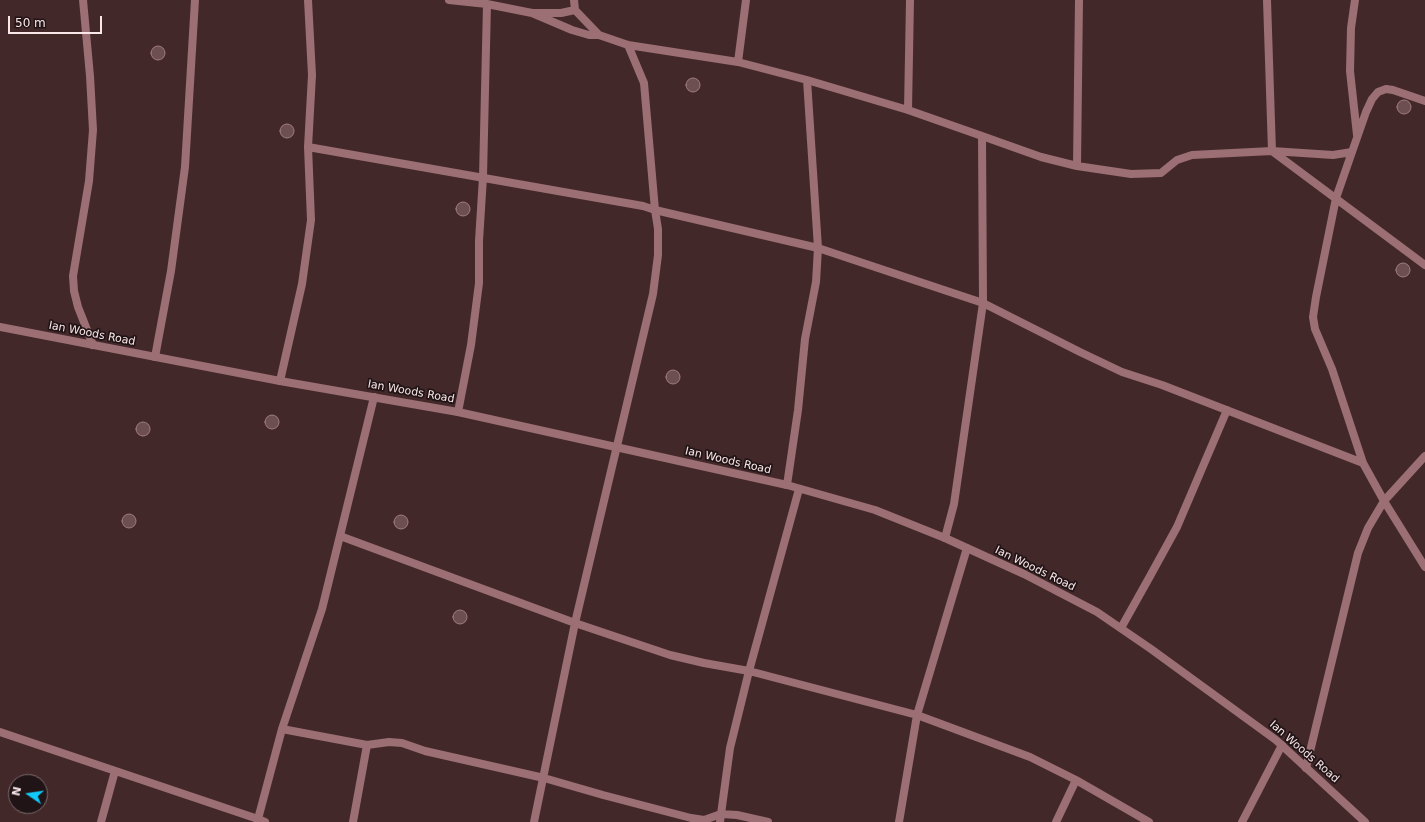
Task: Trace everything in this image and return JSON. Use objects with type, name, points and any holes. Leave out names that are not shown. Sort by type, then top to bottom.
[{"type":"street","points":[[83,0],[93,130],[89,181],[73,276],[74,291],[78,307],[93,345]]},
{"type":"street","points":[[155,357],[171,271],[185,167],[195,0]]},
{"type":"street","points":[[280,381],[302,284],[311,220],[308,147],[312,75],[308,0]]},
{"type":"street","points":[[449,0],[487,4],[532,13],[562,13],[574,10]]},
{"type":"street","points":[[574,0],[574,10],[599,35]]},
{"type":"street","points":[[738,62],[746,0]]},
{"type":"street","points":[[908,110],[910,0]]},
{"type":"street","points":[[1077,166],[1079,0]]},
{"type":"street","points":[[1267,0],[1272,151]]},
{"type":"street","points":[[1355,0],[1351,28],[1350,71],[1357,137]]},
{"type":"street","points":[[458,412],[471,345],[479,283],[479,241],[483,177],[487,4]]},
{"type":"street","points":[[532,13],[572,30],[589,35],[599,35],[628,45],[738,62],[807,80],[908,110],[1041,157],[1077,166],[1131,174],[1161,173],[1177,160],[1192,155],[1272,151],[1333,155],[1352,152]]},
{"type":"street","points":[[534,822],[575,623],[653,294],[658,255],[658,229],[644,83],[628,45]]},
{"type":"street","points":[[787,485],[798,410],[805,338],[816,282],[818,248],[807,80]]},
{"type":"street","points":[[1425,101],[1393,90],[1382,90],[1372,99],[1336,198],[1313,317],[1315,329],[1329,363],[1363,463],[1384,501],[1425,567]]},
{"type":"street","points":[[946,538],[954,504],[983,303],[982,136]]},
{"type":"street","points":[[308,147],[643,206],[818,248],[983,303],[1122,372],[1162,385],[1363,463]]},
{"type":"street","points":[[1272,151],[1425,265]]},
{"type":"street","name":"Ian Woods Road","points":[[0,327],[280,381],[458,412],[787,485],[875,510],[946,538],[1024,574],[1097,612],[1151,649],[1282,745],[1365,822]]},
{"type":"street","points":[[0,732],[261,821],[282,729],[322,609],[374,397]]},
{"type":"street","points":[[1121,628],[1176,527],[1227,410]]},
{"type":"street","points":[[1306,768],[1358,553],[1368,528],[1384,501],[1425,456]]},
{"type":"street","points":[[721,818],[730,748],[749,671],[799,489]]},
{"type":"street","points":[[340,536],[575,623],[670,655],[749,671],[917,715],[1030,757],[1076,780],[1149,822]]},
{"type":"street","points":[[899,822],[917,715],[967,548]]},
{"type":"street","points":[[282,729],[367,744],[389,742],[402,743],[425,751],[544,778],[692,818],[704,820],[737,815],[768,822]]},
{"type":"street","points":[[353,822],[367,744]]},
{"type":"street","points":[[1242,822],[1282,745]]},
{"type":"street","points":[[101,822],[115,770]]},
{"type":"street","points":[[1056,822],[1076,780]]},
{"type":"building","points":[[155,46],[161,46],[165,50],[165,56],[161,60],[155,60],[151,56],[151,50]]},
{"type":"building","points":[[690,78],[696,78],[700,82],[700,88],[696,92],[690,92],[686,88],[686,82]]},
{"type":"building","points":[[1401,100],[1407,100],[1411,104],[1411,110],[1407,114],[1401,114],[1397,110],[1397,104]]},
{"type":"building","points":[[284,124],[290,124],[294,128],[294,134],[290,138],[284,138],[280,134],[280,128]]},
{"type":"building","points":[[460,202],[466,202],[470,206],[470,212],[466,216],[460,216],[456,212],[456,206]]},
{"type":"building","points":[[1400,263],[1406,263],[1410,267],[1410,273],[1406,277],[1400,277],[1396,273],[1396,267]]},
{"type":"building","points":[[670,370],[676,370],[680,374],[680,380],[676,384],[670,384],[666,380],[666,374]]},
{"type":"building","points":[[269,415],[275,415],[279,419],[279,425],[275,429],[269,429],[265,425],[265,419]]},
{"type":"building","points":[[140,422],[146,422],[150,426],[150,432],[146,436],[140,436],[136,432],[136,426]]},
{"type":"building","points":[[126,514],[132,514],[136,518],[136,524],[132,528],[126,528],[122,524],[122,518]]},
{"type":"building","points":[[398,515],[404,515],[408,519],[408,525],[404,529],[398,529],[394,525],[394,519]]},
{"type":"building","points":[[457,610],[463,610],[467,614],[467,620],[463,624],[457,624],[453,620],[453,614]]}]
